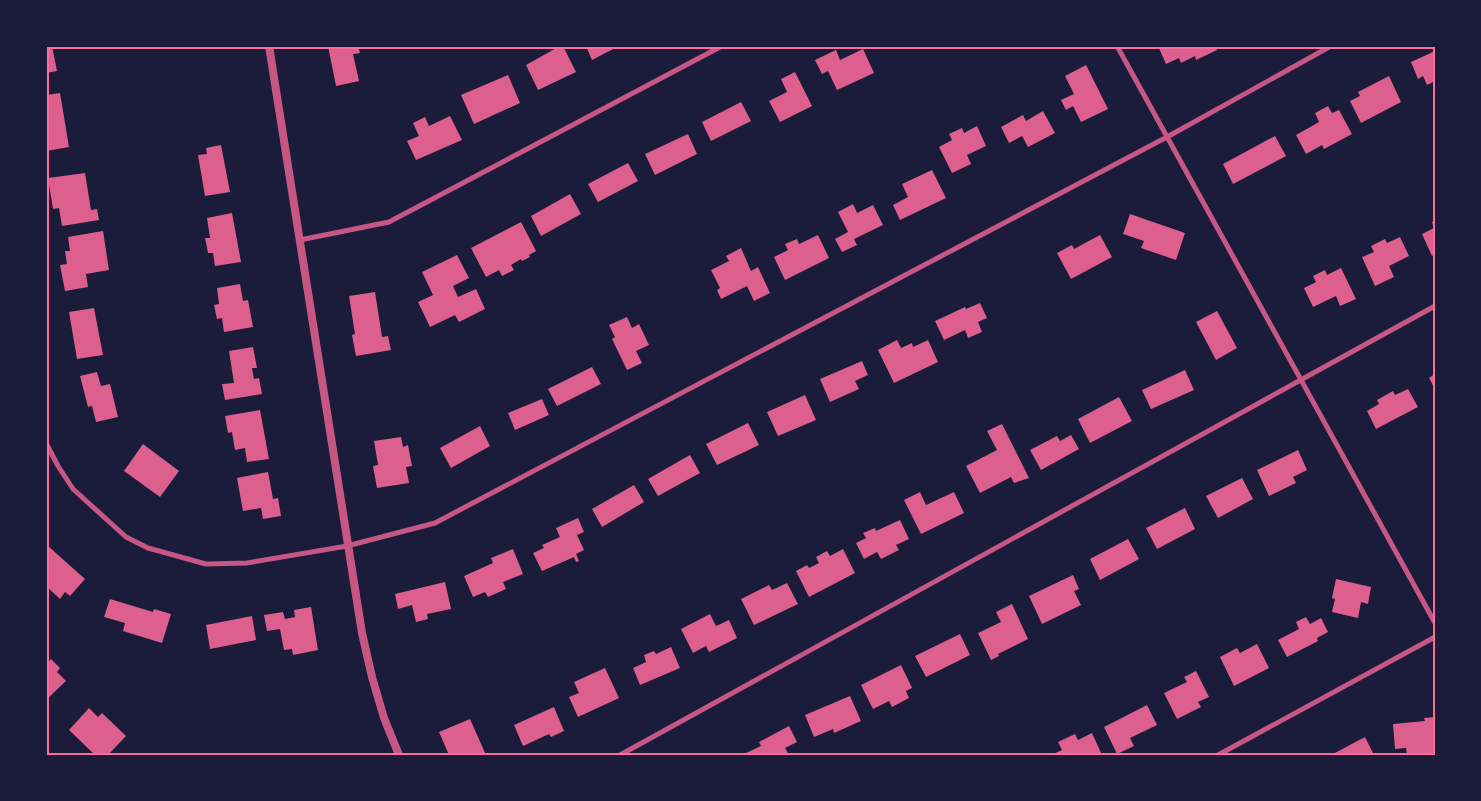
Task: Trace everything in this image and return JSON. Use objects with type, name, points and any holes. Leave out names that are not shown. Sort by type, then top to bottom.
[{"type":"street","points":[[269,46],[362,633],[384,718],[399,755]]},
{"type":"street","points":[[300,240],[389,222],[722,46]]},
{"type":"street","points":[[1117,46],[1435,623]]},
{"type":"street","points":[[46,443],[58,466],[73,488],[126,537],[148,548],[206,564],[247,562],[347,546],[435,523],[1167,136],[1331,46]]},
{"type":"street","points":[[620,755],[1435,306]]},
{"type":"street","points":[[1218,755],[1435,637]]},
{"type":"building","points":[[46,46],[52,46],[57,71],[46,73]]},
{"type":"building","points":[[328,46],[358,46],[360,53],[353,54],[359,81],[336,86]]},
{"type":"building","points":[[563,46],[576,72],[538,90],[526,65]]},
{"type":"building","points":[[586,46],[619,46],[592,60]]},
{"type":"building","points":[[1158,46],[1216,46],[1217,50],[1196,60],[1195,56],[1181,63],[1179,58],[1166,64]]},
{"type":"building","points":[[863,49],[874,73],[837,90],[828,71],[822,74],[815,60],[836,50],[840,60]]},
{"type":"building","points":[[1435,51],[1435,81],[1427,85],[1423,76],[1418,79],[1411,62]]},
{"type":"building","points":[[1086,65],[1108,109],[1081,122],[1073,106],[1066,110],[1061,100],[1074,94],[1065,76]]},
{"type":"building","points":[[795,72],[812,106],[780,122],[769,101],[787,92],[781,79]]},
{"type":"building","points":[[508,75],[520,103],[474,124],[461,95]]},
{"type":"building","points":[[1389,76],[1401,102],[1361,123],[1350,101],[1360,96],[1358,92]]},
{"type":"building","points":[[60,93],[69,147],[46,151],[46,95]]},
{"type":"building","points":[[741,102],[751,121],[711,141],[702,122]]},
{"type":"building","points":[[1328,106],[1332,113],[1339,110],[1352,134],[1324,149],[1322,145],[1306,154],[1296,135],[1319,122],[1315,113]]},
{"type":"building","points":[[1043,111],[1055,133],[1028,147],[1022,136],[1009,143],[1001,127],[1023,115],[1026,121]]},
{"type":"building","points":[[450,116],[462,140],[416,160],[407,141],[419,136],[413,123],[425,117],[429,126]]},
{"type":"building","points":[[977,126],[986,146],[967,155],[971,164],[952,173],[939,147],[952,140],[949,134],[962,128],[964,133]]},
{"type":"building","points":[[688,134],[697,154],[655,175],[645,154]]},
{"type":"building","points":[[1275,136],[1286,156],[1233,184],[1223,164]]},
{"type":"building","points":[[221,145],[230,192],[205,196],[198,155],[207,154],[206,148]]},
{"type":"building","points":[[628,163],[638,181],[598,202],[588,184]]},
{"type":"building","points":[[932,170],[946,198],[900,220],[893,205],[908,197],[902,184]]},
{"type":"building","points":[[85,173],[91,210],[97,209],[99,220],[62,226],[59,208],[53,209],[48,178]]},
{"type":"building","points":[[570,194],[581,214],[541,236],[531,216]]},
{"type":"building","points":[[853,204],[857,213],[873,205],[883,225],[854,239],[857,245],[842,252],[835,239],[848,232],[838,212]]},
{"type":"building","points":[[232,213],[241,262],[215,266],[213,253],[208,253],[205,238],[210,238],[207,218]]},
{"type":"building","points":[[1130,214],[1185,233],[1176,260],[1141,248],[1144,241],[1123,234]]},
{"type":"building","points":[[1435,221],[1435,254],[1432,256],[1422,234],[1434,228],[1432,222]]},
{"type":"building","points":[[521,222],[536,251],[529,255],[530,257],[522,261],[521,259],[511,265],[514,270],[502,276],[499,270],[486,277],[471,248]]},
{"type":"building","points":[[103,231],[109,270],[86,274],[88,287],[65,291],[60,265],[67,264],[65,251],[70,251],[68,237]]},
{"type":"building","points":[[818,235],[829,258],[785,280],[774,257],[788,250],[785,244],[797,239],[799,244]]},
{"type":"building","points":[[1100,235],[1112,257],[1071,279],[1057,253],[1072,245],[1074,249]]},
{"type":"building","points":[[1400,237],[1409,256],[1389,266],[1394,277],[1375,286],[1362,257],[1374,252],[1371,246],[1385,239],[1387,243]]},
{"type":"building","points":[[741,248],[751,271],[758,267],[770,293],[754,301],[747,286],[721,299],[717,290],[720,288],[711,270],[729,261],[726,256]]},
{"type":"building","points":[[457,255],[469,278],[453,286],[458,297],[476,289],[485,309],[459,322],[455,315],[430,327],[418,302],[433,295],[422,272]]},
{"type":"building","points":[[1341,268],[1356,299],[1340,306],[1336,296],[1313,307],[1304,288],[1316,282],[1313,276],[1325,270],[1327,275]]},
{"type":"building","points":[[240,284],[243,301],[248,300],[253,327],[224,332],[222,318],[217,319],[214,305],[219,304],[217,288]]},
{"type":"building","points":[[375,292],[382,337],[388,336],[391,350],[356,356],[352,335],[355,334],[349,296]]},
{"type":"building","points":[[980,303],[987,318],[978,322],[982,332],[968,338],[965,330],[944,340],[935,321],[965,307],[966,309]]},
{"type":"building","points":[[94,308],[103,355],[77,359],[69,312]]},
{"type":"building","points":[[1217,311],[1237,348],[1216,360],[1196,322]]},
{"type":"building","points":[[627,317],[632,328],[639,324],[649,345],[636,351],[642,363],[627,370],[612,339],[615,337],[609,325]]},
{"type":"building","points":[[897,340],[901,348],[912,343],[913,347],[928,340],[938,362],[894,383],[878,350]]},
{"type":"building","points":[[253,347],[257,368],[252,368],[254,379],[259,378],[262,394],[225,400],[222,384],[234,383],[229,351]]},
{"type":"building","points":[[862,361],[868,375],[855,381],[859,389],[830,402],[820,379]]},
{"type":"building","points":[[592,367],[601,384],[557,406],[548,389]]},
{"type":"building","points":[[1185,370],[1194,390],[1151,409],[1142,390]]},
{"type":"building","points":[[97,372],[101,386],[110,384],[118,417],[96,422],[92,406],[88,407],[80,376]]},
{"type":"building","points":[[1435,374],[1435,389],[1429,378]]},
{"type":"building","points":[[1408,389],[1418,407],[1376,429],[1367,411],[1379,404],[1377,400],[1393,391],[1395,395]]},
{"type":"building","points":[[805,395],[816,420],[778,436],[767,412]]},
{"type":"building","points":[[1119,397],[1132,421],[1090,443],[1078,419]]},
{"type":"building","points":[[542,399],[549,415],[515,430],[508,413]]},
{"type":"building","points":[[260,410],[269,459],[247,462],[245,448],[235,450],[232,432],[228,433],[225,416]]},
{"type":"building","points":[[748,423],[759,445],[717,465],[706,444]]},
{"type":"building","points":[[1002,424],[1029,478],[1014,483],[1011,477],[980,493],[966,466],[997,450],[987,431]]},
{"type":"building","points":[[480,426],[490,446],[451,468],[440,448]]},
{"type":"building","points":[[1071,435],[1079,449],[1041,470],[1030,450],[1057,436],[1060,441]]},
{"type":"building","points":[[401,437],[403,447],[408,445],[412,466],[406,467],[409,483],[377,488],[373,466],[378,465],[374,441]]},
{"type":"building","points":[[143,444],[179,471],[160,497],[124,471]]},
{"type":"building","points":[[1298,450],[1307,470],[1293,477],[1296,483],[1269,496],[1257,470]]},
{"type":"building","points":[[690,455],[700,473],[658,496],[648,479]]},
{"type":"building","points":[[268,472],[273,499],[278,498],[281,516],[263,519],[261,508],[243,511],[237,478]]},
{"type":"building","points":[[1242,478],[1253,499],[1218,518],[1206,496]]},
{"type":"building","points":[[634,485],[644,502],[602,527],[592,509]]},
{"type":"building","points":[[920,492],[926,505],[954,492],[964,513],[921,534],[904,500]]},
{"type":"building","points":[[1185,508],[1195,529],[1157,549],[1146,528]]},
{"type":"building","points":[[578,518],[584,532],[577,535],[584,550],[576,554],[579,561],[576,562],[574,557],[542,571],[533,553],[544,548],[542,545],[560,537],[556,528]]},
{"type":"building","points":[[900,520],[909,539],[896,545],[899,550],[881,559],[877,552],[864,559],[856,543],[866,538],[863,533],[875,528],[876,531]]},
{"type":"building","points":[[1128,539],[1139,559],[1100,580],[1090,559]]},
{"type":"building","points":[[48,546],[85,579],[70,596],[65,592],[60,599],[46,586],[46,547]]},
{"type":"building","points":[[513,549],[523,574],[503,582],[506,589],[488,597],[485,592],[473,597],[464,576],[493,563],[491,558]]},
{"type":"building","points":[[843,549],[855,573],[809,597],[796,571],[807,565],[809,568],[819,563],[816,557],[827,551],[830,556]]},
{"type":"building","points":[[1073,575],[1079,589],[1074,591],[1081,605],[1042,624],[1029,596]]},
{"type":"building","points":[[1336,579],[1371,587],[1368,604],[1361,602],[1358,618],[1332,612],[1335,599],[1332,598]]},
{"type":"building","points":[[445,582],[451,609],[427,614],[428,619],[416,622],[412,605],[398,609],[395,594]]},
{"type":"building","points":[[787,583],[798,604],[754,625],[741,599],[769,585],[772,590]]},
{"type":"building","points":[[110,599],[153,612],[154,609],[171,614],[162,643],[123,631],[125,623],[104,617]]},
{"type":"building","points":[[1012,604],[1028,639],[998,654],[999,656],[991,660],[978,633],[1001,622],[996,612]]},
{"type":"building","points":[[311,607],[318,650],[293,655],[292,649],[284,650],[280,629],[267,631],[264,615],[283,612],[285,619],[295,617],[294,610]]},
{"type":"building","points":[[710,614],[716,626],[729,620],[737,638],[709,652],[706,646],[693,653],[681,629]]},
{"type":"building","points":[[252,616],[256,640],[210,649],[206,625]]},
{"type":"building","points":[[1306,617],[1310,624],[1321,618],[1328,632],[1317,638],[1318,641],[1287,657],[1278,640],[1299,629],[1296,622]]},
{"type":"building","points":[[960,634],[970,655],[926,677],[915,656]]},
{"type":"building","points":[[1257,644],[1269,668],[1234,686],[1220,657],[1237,648],[1240,653]]},
{"type":"building","points":[[671,647],[680,668],[640,685],[633,668],[646,662],[644,655],[654,651],[656,654]]},
{"type":"building","points":[[51,659],[60,668],[57,672],[66,681],[46,700],[46,664]]},
{"type":"building","points":[[901,665],[912,688],[906,691],[909,698],[892,707],[889,701],[873,709],[861,685]]},
{"type":"building","points":[[605,668],[619,698],[578,717],[569,697],[579,693],[574,682]]},
{"type":"building","points":[[1196,671],[1209,697],[1198,702],[1201,707],[1177,719],[1164,693],[1187,682],[1184,677]]},
{"type":"building","points":[[850,696],[861,721],[834,733],[833,729],[814,737],[805,715]]},
{"type":"building","points":[[1147,705],[1157,725],[1130,738],[1134,746],[1117,754],[1104,727]]},
{"type":"building","points":[[554,707],[564,731],[551,737],[549,734],[523,746],[514,725]]},
{"type":"building","points":[[89,708],[98,717],[102,713],[126,736],[108,755],[95,755],[69,730]]},
{"type":"building","points":[[1435,717],[1435,754],[1407,755],[1406,748],[1395,749],[1393,724],[1425,721],[1424,718]]},
{"type":"building","points":[[470,719],[486,755],[449,755],[439,732]]},
{"type":"building","points":[[789,726],[797,742],[785,748],[789,755],[747,755],[746,753],[761,746],[759,742]]},
{"type":"building","points":[[1092,733],[1102,755],[1051,755],[1062,750],[1058,742],[1075,734],[1078,740]]},
{"type":"building","points":[[1365,737],[1374,755],[1331,755]]}]
